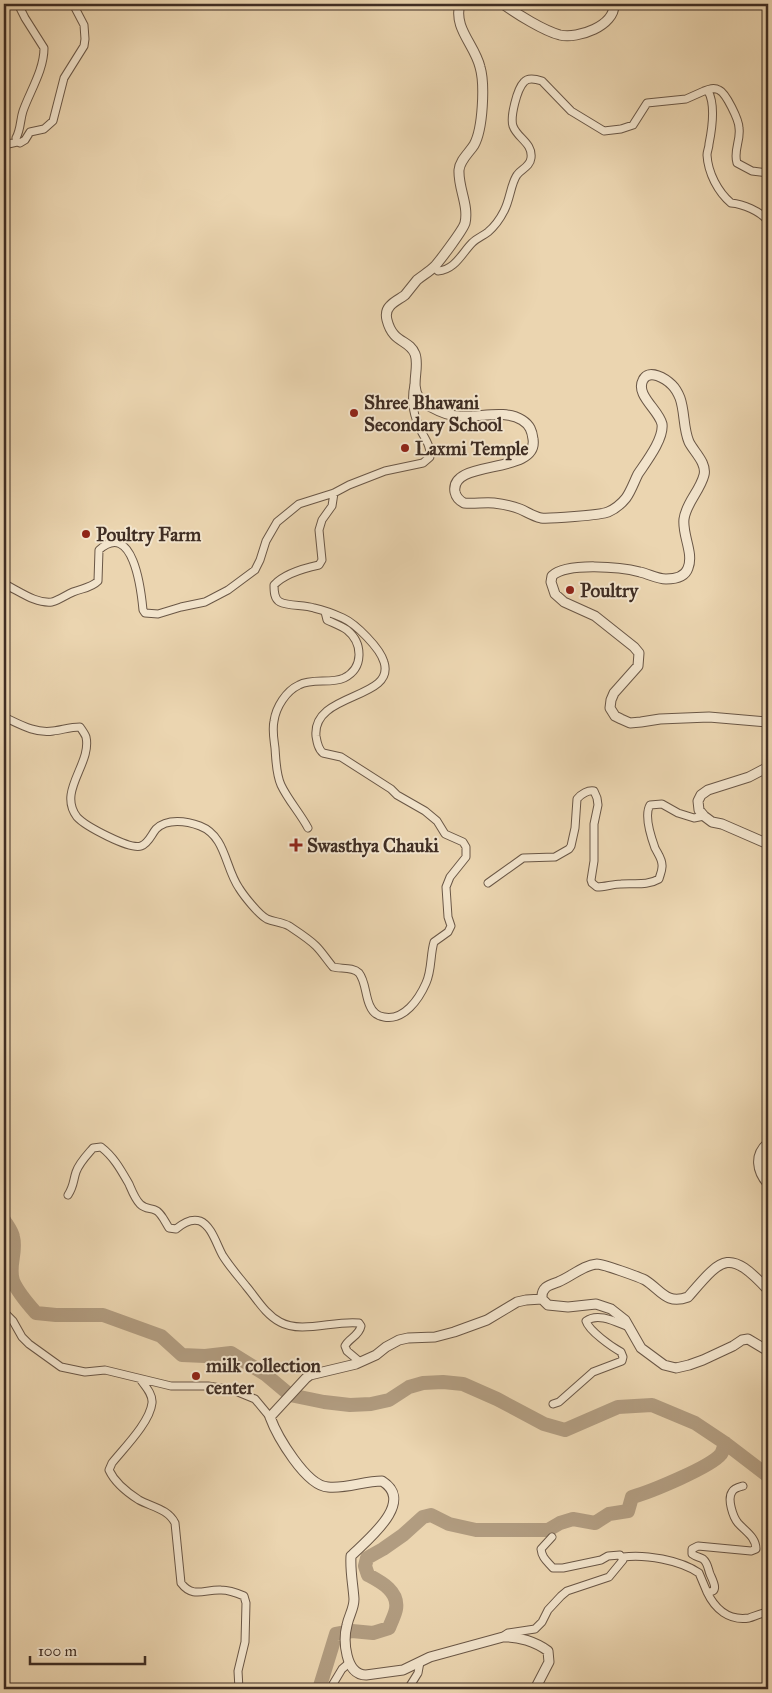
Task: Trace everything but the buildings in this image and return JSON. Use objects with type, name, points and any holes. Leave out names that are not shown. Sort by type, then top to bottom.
[{"type":"street","points":[[18,4],[44,48],[41,66],[22,116],[16,138],[18,142]]},
{"type":"street","points":[[4,145],[21,143],[30,132],[44,129],[53,121],[64,78],[84,46],[86,39],[84,25],[73,4]]},
{"type":"street","points":[[4,584],[32,598],[51,602],[92,586],[98,581],[99,550],[106,544],[118,542],[129,553],[137,570],[145,613],[158,614],[205,602],[219,596],[255,570],[266,541],[277,522],[284,514],[299,504],[334,493],[363,478],[385,471],[423,464],[430,457],[429,443],[417,423],[413,404],[415,354],[412,348],[396,338],[390,331],[387,310],[390,305],[406,294],[417,281],[434,267],[464,224],[465,206],[459,168],[475,144],[480,126],[482,75],[477,57],[461,28],[460,4]]},
{"type":"street","points":[[503,4],[552,32],[563,36],[599,28],[611,17],[614,4]]},
{"type":"street","points":[[434,267],[438,271],[444,271],[453,265],[472,243],[487,233],[497,223],[509,200],[517,175],[531,160],[528,146],[514,128],[512,119],[518,93],[523,82],[536,79],[542,81],[571,111],[604,131],[633,125],[647,103],[686,99],[709,88],[719,89],[724,93],[740,129],[736,155],[737,163],[752,171],[768,173]]},
{"type":"street","points":[[704,91],[708,91],[712,102],[710,144],[707,154],[717,188],[730,203],[741,204],[764,216],[768,221]]},
{"type":"street","points":[[415,380],[418,398],[438,412],[460,416],[491,415],[513,417],[521,419],[532,431],[534,443],[528,455],[512,462],[472,471],[460,478],[455,484],[455,494],[460,501],[473,504],[495,503],[519,509],[541,518],[551,519],[608,512],[621,503],[650,457],[662,427],[657,413],[650,405],[641,388],[643,380],[645,377],[656,375],[668,381],[679,395],[686,436],[690,445],[703,462],[705,472],[702,483],[686,508],[684,519],[688,568],[681,576],[675,579],[664,579],[640,572],[615,568],[576,568],[555,572],[552,576],[552,588],[555,594],[564,602],[594,616],[634,646],[638,653],[638,666],[614,693],[611,700],[610,708],[615,716],[630,722],[709,717],[768,722]]},
{"type":"street","points":[[4,717],[30,729],[42,731],[51,732],[80,727],[86,736],[86,749],[71,790],[75,814],[80,821],[102,834],[138,847],[144,845],[158,828],[164,824],[177,821],[202,826],[212,834],[226,856],[239,888],[263,916],[268,920],[286,924],[317,946],[333,967],[354,970],[358,973],[362,980],[369,1005],[374,1012],[384,1017],[400,1016],[407,1011],[422,992],[427,982],[434,942],[448,932],[450,926],[446,887],[450,877],[466,857],[466,847],[463,842],[445,834],[437,821],[415,804],[397,795],[391,789],[345,759],[320,751],[316,736],[316,726],[322,716],[346,699],[363,693],[374,686],[383,678],[385,670],[380,654],[362,633],[344,618],[314,608],[280,602],[275,598],[274,585],[278,580],[299,570],[319,565],[322,560],[319,530],[322,520],[332,506],[334,493]]},
{"type":"street","points":[[308,828],[281,785],[277,774],[274,722],[285,695],[294,688],[300,684],[344,678],[358,663],[359,646],[353,636],[342,627],[327,620],[325,612]]},
{"type":"street","points":[[768,767],[749,777],[708,790],[701,795],[698,801],[699,810],[712,822],[722,824],[768,844]]},
{"type":"street","points":[[488,883],[522,858],[555,857],[569,849],[572,846],[574,835],[577,799],[590,790],[594,791],[597,798],[597,812],[594,824],[594,861],[591,880],[597,887],[652,883],[659,879],[662,862],[647,816],[647,809],[650,805],[662,804],[678,813],[694,818],[704,816]]},
{"type":"street","points":[[768,1143],[763,1147],[758,1161],[762,1176],[768,1184]]},
{"type":"street","points":[[68,1195],[73,1188],[76,1171],[93,1148],[100,1147],[110,1154],[117,1163],[141,1205],[149,1210],[154,1209],[160,1213],[169,1228],[176,1229],[187,1221],[201,1222],[206,1226],[221,1254],[236,1276],[258,1303],[280,1322],[290,1326],[346,1322],[359,1323],[361,1326],[360,1330],[345,1346],[347,1351],[360,1362]]},
{"type":"street","points":[[768,1290],[740,1264],[728,1262],[718,1266],[706,1275],[688,1298],[674,1300],[664,1296],[644,1280],[597,1264],[588,1266],[546,1286],[542,1292],[542,1299],[548,1305],[568,1307],[596,1304],[611,1309],[625,1320],[641,1348],[664,1365],[676,1368],[690,1366],[742,1340],[748,1339],[768,1351]]},
{"type":"street","points":[[270,1417],[310,1375],[360,1362],[376,1355],[399,1340],[435,1337],[454,1332],[487,1320],[517,1302],[542,1299]]},
{"type":"street","points":[[4,1312],[13,1321],[22,1337],[29,1344],[61,1367],[85,1372],[105,1370],[171,1386],[208,1386],[233,1390],[255,1399],[270,1417],[290,1452],[306,1474],[326,1488],[382,1481],[390,1487],[393,1494],[392,1510],[387,1519],[351,1556],[354,1600],[347,1625],[346,1649],[353,1672],[366,1675],[403,1670],[430,1657],[503,1637],[512,1637],[535,1643],[548,1651],[549,1662],[535,1689]]},
{"type":"street","points":[[554,1404],[559,1402],[593,1372],[622,1361],[624,1357],[622,1352],[591,1329],[586,1321],[594,1317],[600,1317],[628,1327]]},
{"type":"street","points":[[140,1379],[149,1390],[152,1402],[149,1414],[112,1463],[109,1470],[113,1478],[139,1500],[172,1516],[175,1523],[181,1583],[186,1590],[193,1593],[223,1590],[244,1596],[246,1603],[245,1642],[238,1671],[239,1689]]},
{"type":"street","points":[[707,1592],[713,1591],[715,1586],[707,1564],[704,1560],[692,1554],[694,1547],[752,1551],[756,1549],[754,1540],[737,1522],[731,1504],[730,1497],[732,1492],[742,1486]]},
{"type":"street","points":[[552,1537],[541,1549],[541,1554],[553,1568],[563,1568],[615,1555],[622,1557],[646,1556],[684,1565],[699,1573],[707,1592],[722,1613],[740,1618],[748,1618],[768,1612]]},
{"type":"street","points":[[503,1637],[508,1633],[535,1630],[542,1622],[548,1610],[561,1596],[567,1592],[609,1577],[622,1562],[622,1557]]},
{"type":"street","points":[[408,1689],[418,1673],[420,1662]]},
{"type":"street","points":[[330,1689],[342,1669],[349,1663]]},
{"type":"waterway","points":[[4,1220],[12,1233],[14,1243],[11,1270],[13,1281],[20,1294],[36,1313],[103,1315],[161,1336],[182,1355],[205,1356],[231,1353],[265,1374],[290,1395],[324,1402],[350,1405],[371,1404],[389,1400],[409,1387],[423,1383],[463,1384],[497,1399],[544,1424],[565,1430],[618,1407],[652,1405],[695,1423],[768,1476]]},
{"type":"waterway","points":[[317,1689],[320,1686],[336,1634],[352,1631],[373,1633],[389,1628],[396,1609],[395,1597],[388,1588],[368,1575],[365,1566],[367,1558],[403,1535],[423,1517],[431,1515],[449,1524],[476,1530],[548,1530],[560,1523],[573,1519],[595,1523],[609,1514],[628,1511],[632,1497],[665,1485],[705,1466],[721,1454],[725,1443]]},
{"type":"place","name":"Shree Bhawani Secondary School","points":[[354,413]]},
{"type":"place","name":"Laxmi Temple","points":[[405,448]]},
{"type":"place","name":"Poultry Farm","points":[[86,534]]},
{"type":"place","name":"Poultry","points":[[570,590]]},
{"type":"place","name":"Swasthya Chauki","points":[[296,845]]},
{"type":"place","name":"milk collection center","points":[[196,1376]]}]
